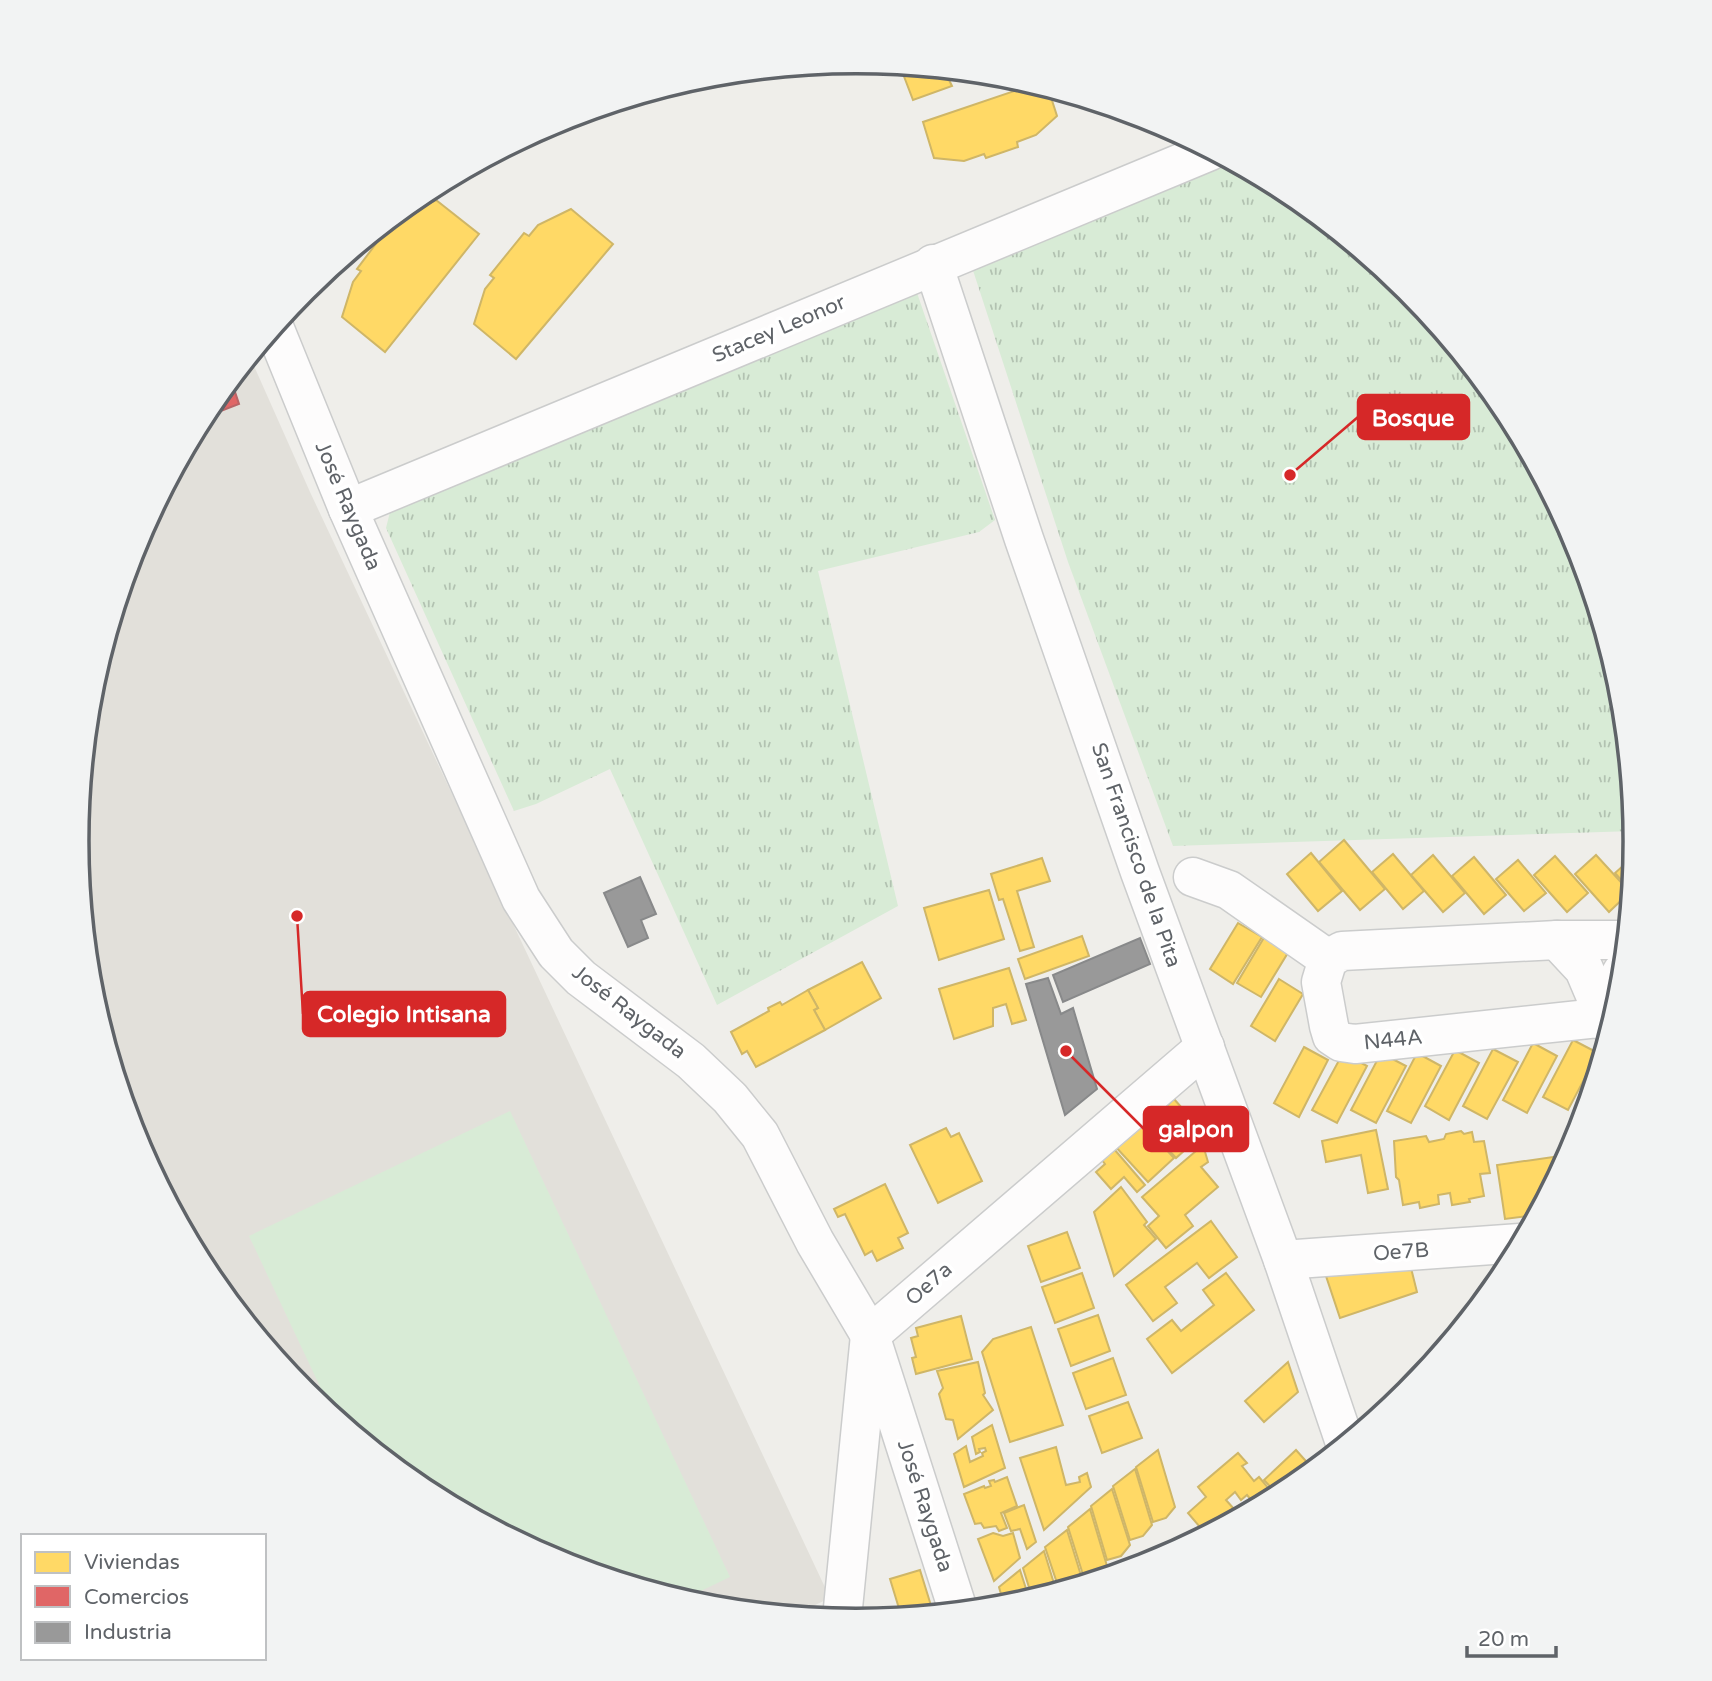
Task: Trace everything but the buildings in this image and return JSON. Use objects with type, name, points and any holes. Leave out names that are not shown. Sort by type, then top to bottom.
[{"type":"street","name":"Stacey Leonor","points":[[348,509],[1198,155]]},
{"type":"street","name":"San Francisco de la Pita","points":[[933,264],[1024,539],[1136,860],[1283,1260],[1342,1434]]},
{"type":"street","name":"José Raygada","points":[[278,336],[348,509],[521,899],[556,953],[581,978],[691,1061],[730,1098],[760,1135],[815,1242],[870,1335],[955,1601]]},
{"type":"street","points":[[1193,877],[1229,890],[1328,959],[1342,951],[1557,940],[1616,940]]},
{"type":"street","points":[[1557,940],[1584,969],[1602,1015]]},
{"type":"street","name":"N44A","points":[[1328,959],[1321,982],[1332,1035],[1341,1042],[1356,1044],[1602,1017]]},
{"type":"street","name":"Oe7a","points":[[870,1335],[1205,1047]]},
{"type":"street","name":"Oe7B","points":[[1283,1260],[1508,1244]]},
{"type":"street","points":[[843,1607],[870,1335]]},
{"type":"shaded area","points":[[254,366],[310,492],[830,1598],[812,1606],[806,1606],[706,1593],[657,1581],[562,1549],[472,1505],[389,1449],[350,1417],[279,1346],[218,1267],[168,1180],[130,1087],[104,990],[91,891],[89,840],[96,740],[115,642],[147,547],[192,457],[218,414]]},
{"type":"green space","points":[[1209,160],[1282,203],[1362,264],[1433,335],[1465,374],[1494,414],[1544,501],[1565,547],[1597,642],[1616,740],[1623,831],[1173,846],[1068,562],[967,252]]},
{"type":"green space","points":[[915,287],[995,520],[979,532],[818,571],[898,906],[717,1005],[610,769],[536,804],[514,811],[386,528],[391,508]]},
{"type":"green space","points":[[510,1111],[730,1577],[700,1591],[609,1567],[562,1549],[472,1505],[389,1449],[322,1390],[249,1236]]},
{"type":"place","name":"Bosque","points":[[1290,475]]},
{"type":"place","name":"Colegio Intisana","points":[[297,916]]},
{"type":"place","name":"galpon","points":[[1066,1051]]}]
